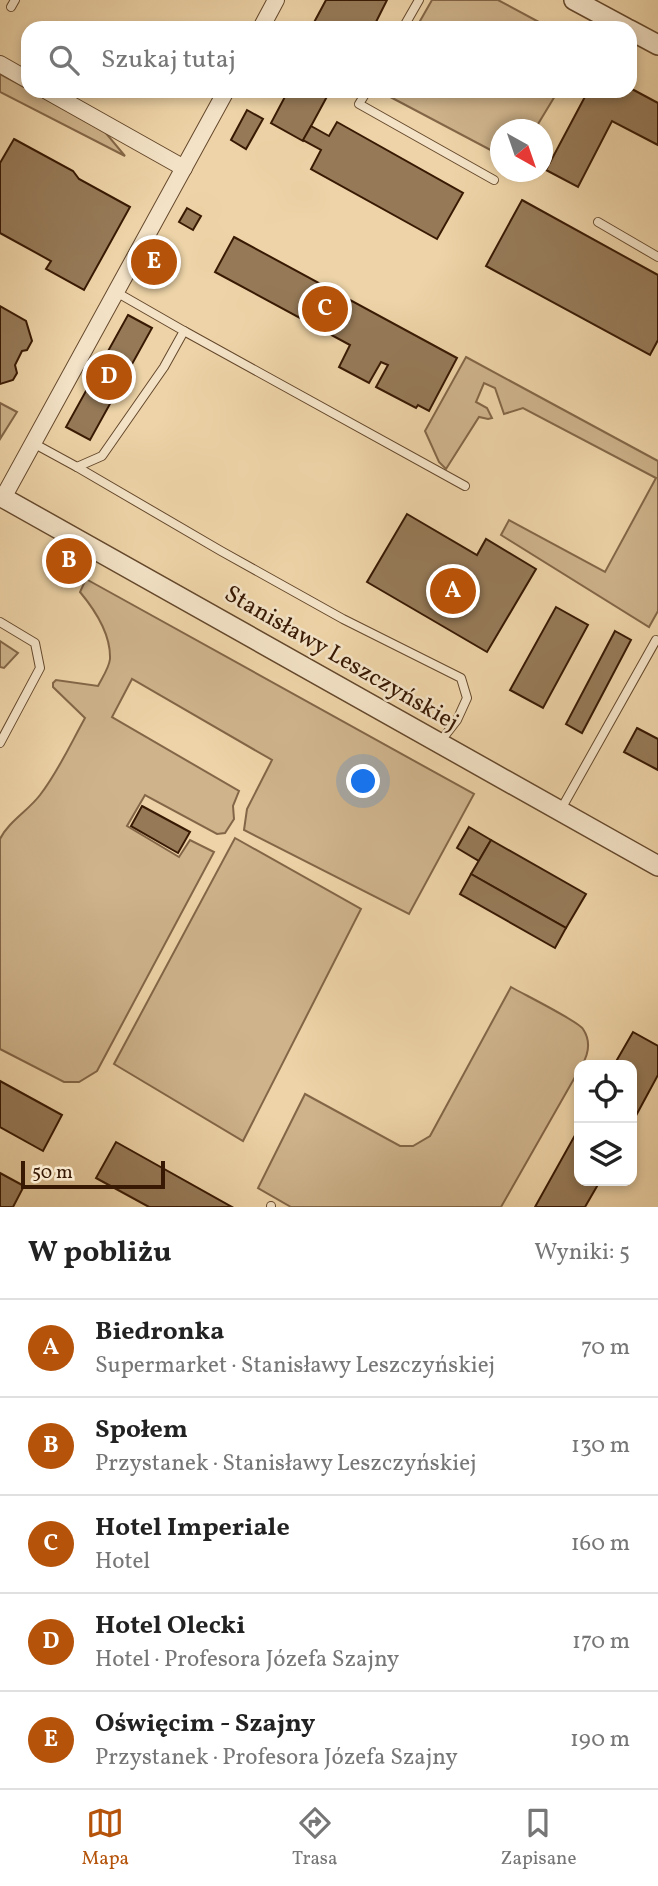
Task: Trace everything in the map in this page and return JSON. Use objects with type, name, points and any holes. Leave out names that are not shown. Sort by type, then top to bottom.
[{"type":"street","points":[[265,21],[276,0]]},
{"type":"street","points":[[574,0],[613,21]]},
{"type":"street","points":[[637,34],[658,45]]},
{"type":"street","points":[[0,64],[21,76]]},
{"type":"street","points":[[59,98],[184,168]]},
{"type":"street","points":[[1,499],[222,98]]},
{"type":"street","name":"Stanisławy Leszczyńskiej","points":[[1,499],[658,866]]},
{"type":"lane","points":[[407,21],[419,0]]},
{"type":"lane","points":[[363,98],[359,104],[490,178]]},
{"type":"lane","points":[[598,222],[658,257]]},
{"type":"lane","points":[[116,292],[465,486]]},
{"type":"lane","points":[[77,467],[102,456],[164,367],[184,331]]},
{"type":"lane","points":[[33,443],[343,619],[460,678],[467,698],[457,720],[439,743]]},
{"type":"lane","points":[[0,622],[35,643],[40,668],[0,743]]},
{"type":"lane","points":[[560,811],[656,640]]},
{"type":"shaded area","points":[[432,0],[498,0],[537,21],[420,21]]},
{"type":"shaded area","points":[[0,74],[21,85],[21,98],[44,98],[105,132],[125,156],[0,92]]},
{"type":"shaded area","points":[[392,98],[554,98],[541,119],[490,119],[490,150]]},
{"type":"shaded area","points":[[466,357],[658,461],[658,611],[649,627],[501,535],[509,520],[605,572],[656,478],[523,408],[504,414],[495,388],[484,383],[476,402],[487,408],[492,418],[479,417],[446,469],[439,462],[425,431]]},
{"type":"shaded area","points":[[0,403],[17,412],[0,439]]},
{"type":"shaded area","points":[[86,579],[474,794],[409,914],[244,830],[247,809],[272,760],[132,679],[112,717],[239,791],[233,806],[234,819],[225,833],[217,834],[145,795],[127,826],[179,857],[190,840],[214,852],[97,1071],[79,1082],[64,1082],[0,1049],[0,839],[47,786],[85,718],[53,687],[53,683],[56,680],[98,686],[108,666],[110,650],[105,632],[80,592]]},
{"type":"shaded area","points":[[0,641],[18,653],[4,668],[0,667]]},
{"type":"shaded area","points":[[235,838],[361,909],[243,1141],[114,1064]]},
{"type":"shaded area","points":[[511,987],[583,1029],[588,1047],[584,1060],[574,1060],[574,1079],[501,1207],[291,1207],[258,1188],[305,1094],[400,1146],[413,1146],[430,1136]]},
{"type":"building","points":[[326,0],[387,0],[376,21],[315,21]]},
{"type":"building","points":[[637,92],[658,103],[658,145],[612,121],[578,187],[553,174],[553,157],[584,98],[637,98]]},
{"type":"building","points":[[284,98],[326,98],[303,141],[271,123]]},
{"type":"building","points":[[247,110],[263,119],[246,149],[231,140]]},
{"type":"building","points":[[337,122],[463,193],[437,239],[311,169],[321,150],[303,140],[311,126],[329,136]]},
{"type":"building","points":[[14,139],[73,171],[79,179],[130,207],[84,290],[46,269],[51,261],[0,233],[0,163]]},
{"type":"building","points":[[522,200],[658,275],[658,340],[650,355],[486,266]]},
{"type":"building","points":[[187,208],[201,216],[193,230],[179,222]]},
{"type":"building","points":[[234,237],[457,358],[429,411],[418,405],[416,408],[376,387],[388,365],[381,362],[369,383],[339,367],[350,345],[215,272]]},
{"type":"building","points":[[0,306],[26,321],[32,341],[27,350],[22,351],[15,365],[17,373],[13,380],[0,384]]},
{"type":"building","points":[[128,315],[152,328],[90,440],[66,427]]},
{"type":"building","points":[[407,514],[477,555],[486,539],[536,569],[487,652],[367,582]]},
{"type":"building","points":[[556,607],[588,625],[543,708],[510,690]]},
{"type":"building","points":[[615,631],[631,640],[582,733],[566,724]]},
{"type":"building","points":[[637,728],[658,739],[658,770],[624,752]]},
{"type":"building","points":[[142,806],[190,832],[178,853],[131,826]]},
{"type":"building","points":[[469,827],[491,840],[479,861],[457,848]]},
{"type":"building","points":[[491,840],[586,894],[566,928],[471,874]]},
{"type":"building","points":[[471,874],[566,928],[555,948],[460,894]]},
{"type":"building","points":[[633,1032],[658,1046],[658,1075],[637,1114],[637,1060],[617,1060]]},
{"type":"building","points":[[0,1081],[62,1115],[43,1151],[0,1127]]},
{"type":"building","points":[[574,1137],[574,1186],[597,1186],[585,1207],[535,1207]]},
{"type":"building","points":[[116,1142],[232,1207],[149,1207],[96,1178]]},
{"type":"building","points":[[0,1173],[24,1186],[13,1207],[0,1207]]},
{"type":"place","name":"Oświęcim - Szajny","points":[[154,262]]},
{"type":"place","name":"Hotel Imperiale","points":[[325,309]]},
{"type":"place","name":"Hotel Olecki","points":[[109,377]]},
{"type":"place","name":"Społem","points":[[69,561]]},
{"type":"place","name":"Biedronka","points":[[453,591]]}]
